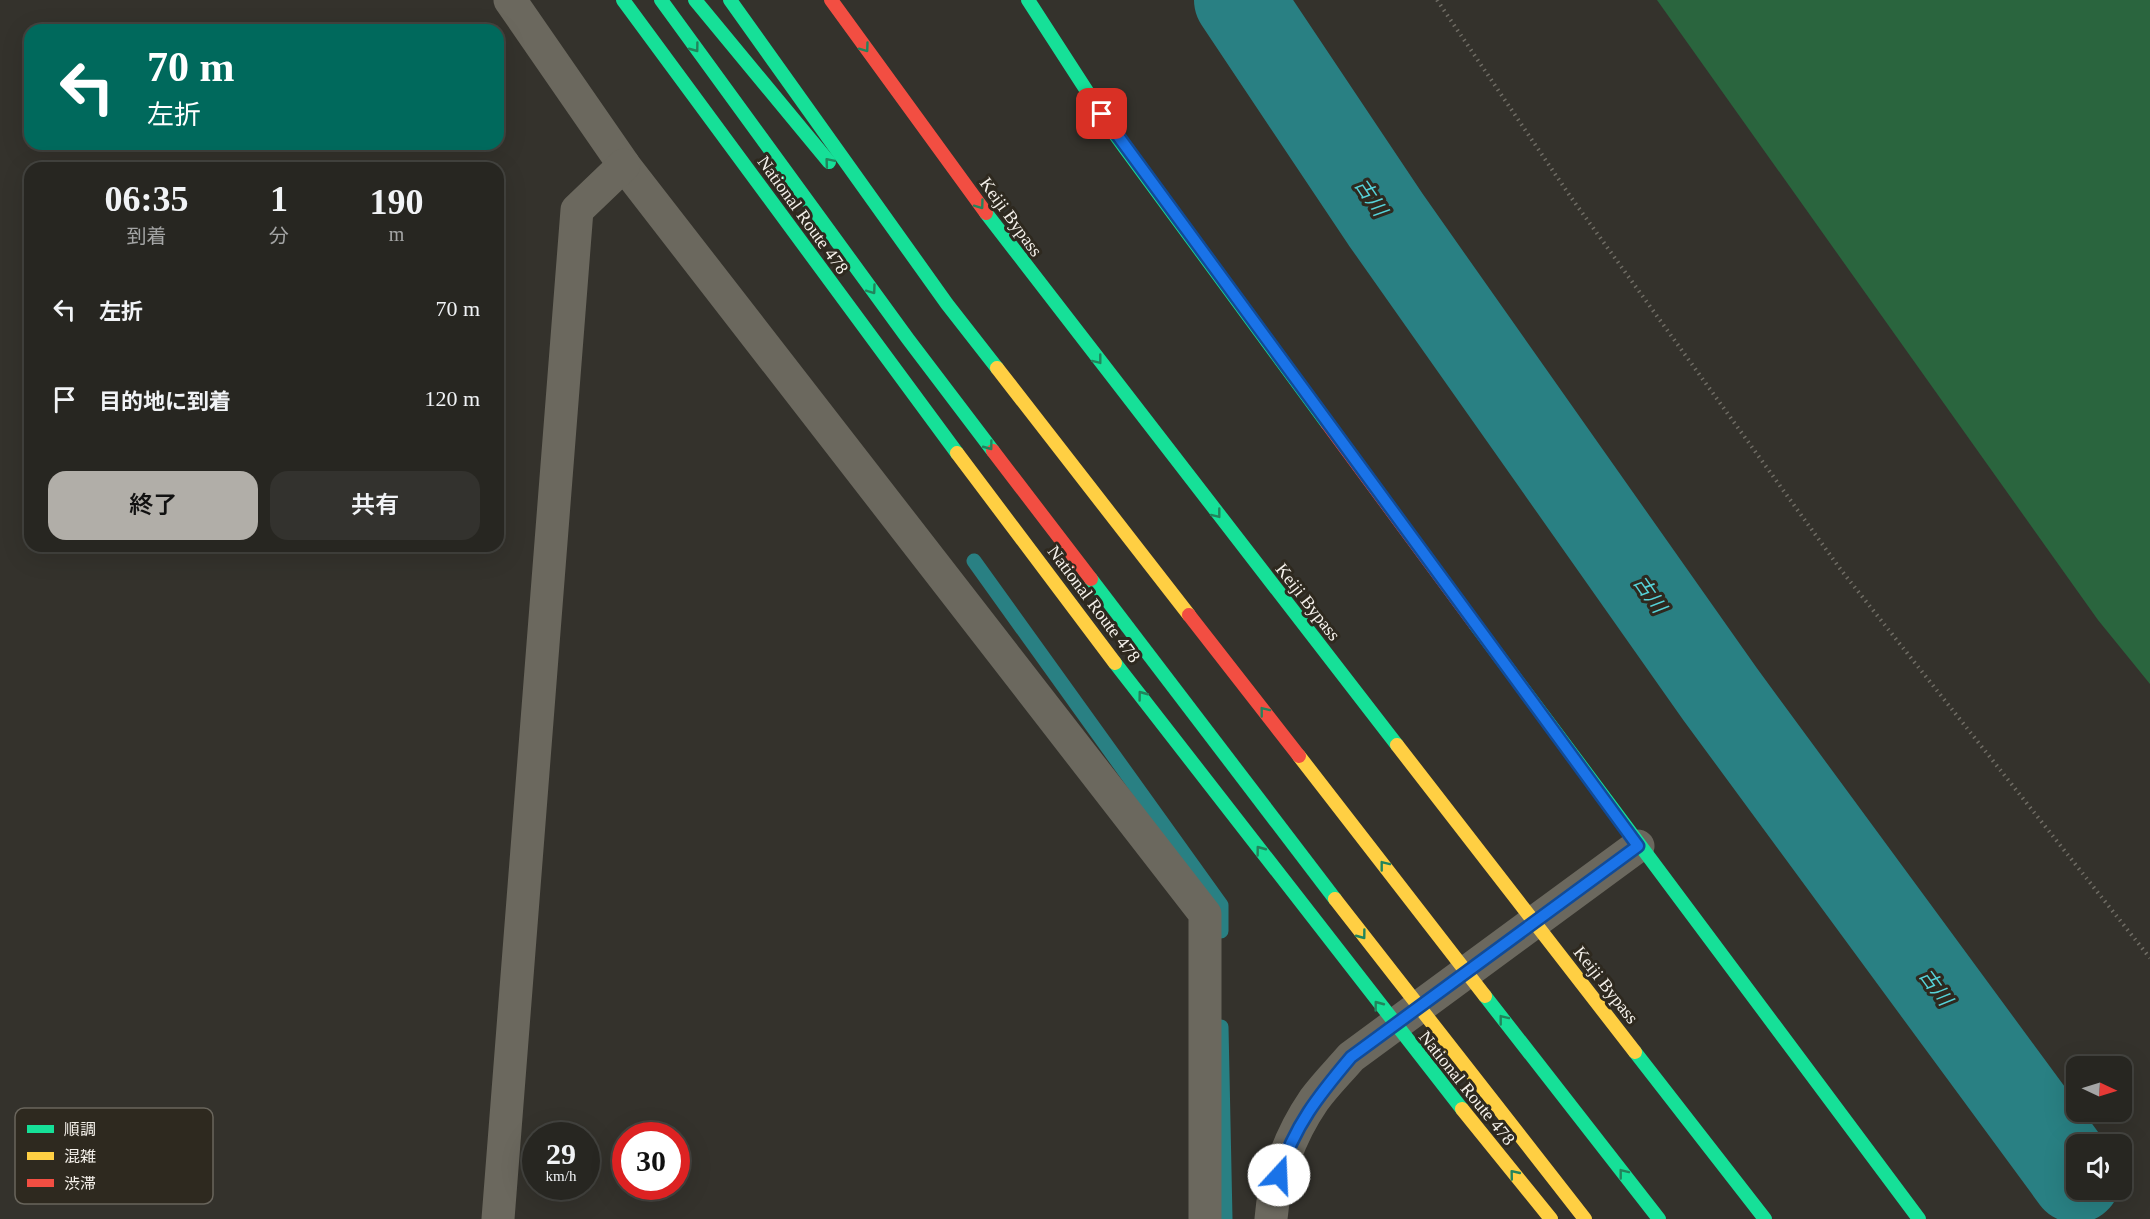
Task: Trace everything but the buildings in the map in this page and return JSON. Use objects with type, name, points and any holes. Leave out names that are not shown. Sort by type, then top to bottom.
[{"type":"main road","name":"National Route 478","points":[[623,0],[884,357],[1405,1016],[1585,1219]]},
{"type":"main road","name":"National Route 478","points":[[661,0],[1551,1219]]},
{"type":"main road","points":[[695,0],[947,304],[1659,1219]]},
{"type":"main road","points":[[730,0],[947,304]]},
{"type":"main road","name":"Keiji Bypass","points":[[831,0],[1017,256],[1765,1219]]},
{"type":"main road","points":[[1028,0],[1114,133],[1638,846],[1919,1219]]},
{"type":"street","points":[[510,0],[624,165],[1205,914],[1205,1219]]},
{"type":"street","points":[[498,1219],[577,210],[624,165]]},
{"type":"street","points":[[1271,1219],[1273,1196],[1286,1154],[1314,1101],[1351,1057],[1638,846]]},
{"type":"path","points":[[1437,0],[1570,196],[1841,570],[2150,958]]},
{"type":"green space","points":[[1657,0],[2150,0],[2150,684],[2098,620]]},
{"type":"waterway","name":"古川","points":[[1239,0],[1386,220],[1720,694],[2066,1164]]},
{"type":"waterway","points":[[974,561],[1221,905],[1221,931]]},
{"type":"waterway","points":[[1221,1027],[1225,1219]]},
{"type":"traffic: fast","points":[[623,0],[957,453]]},
{"type":"traffic: fast","points":[[661,0],[908,339],[993,451]]},
{"type":"traffic: fast","points":[[695,0],[829,162]]},
{"type":"traffic: fast","points":[[730,0],[947,304],[997,368]]},
{"type":"traffic: fast","points":[[1028,0],[1114,133],[1327,423]]},
{"type":"traffic: fast","points":[[986,213],[1397,745]]},
{"type":"traffic: fast","points":[[1091,579],[1335,899]]},
{"type":"traffic: fast","points":[[1475,624],[1919,1219]]},
{"type":"traffic: fast","points":[[1115,663],[1462,1109]]},
{"type":"traffic: fast","points":[[1485,996],[1659,1219]]},
{"type":"traffic: fast","points":[[1635,1052],[1765,1219]]},
{"type":"traffic: slow","points":[[997,368],[1189,615]]},
{"type":"traffic: slow","points":[[957,453],[1115,663]]},
{"type":"traffic: slow","points":[[1397,745],[1635,1052]]},
{"type":"traffic: slow","points":[[1299,756],[1485,996]]},
{"type":"traffic: slow","points":[[1335,899],[1585,1219]]},
{"type":"traffic: slow","points":[[1462,1109],[1551,1219]]},
{"type":"traffic: jam","points":[[831,0],[986,213]]},
{"type":"traffic: jam","points":[[1327,423],[1475,624]]},
{"type":"traffic: jam","points":[[993,451],[1091,579]]},
{"type":"traffic: jam","points":[[1189,615],[1299,756]]},
{"type":"route","points":[[1102,114],[1638,846],[1417,1006],[1351,1057],[1314,1101],[1286,1154],[1279,1175]]}]
